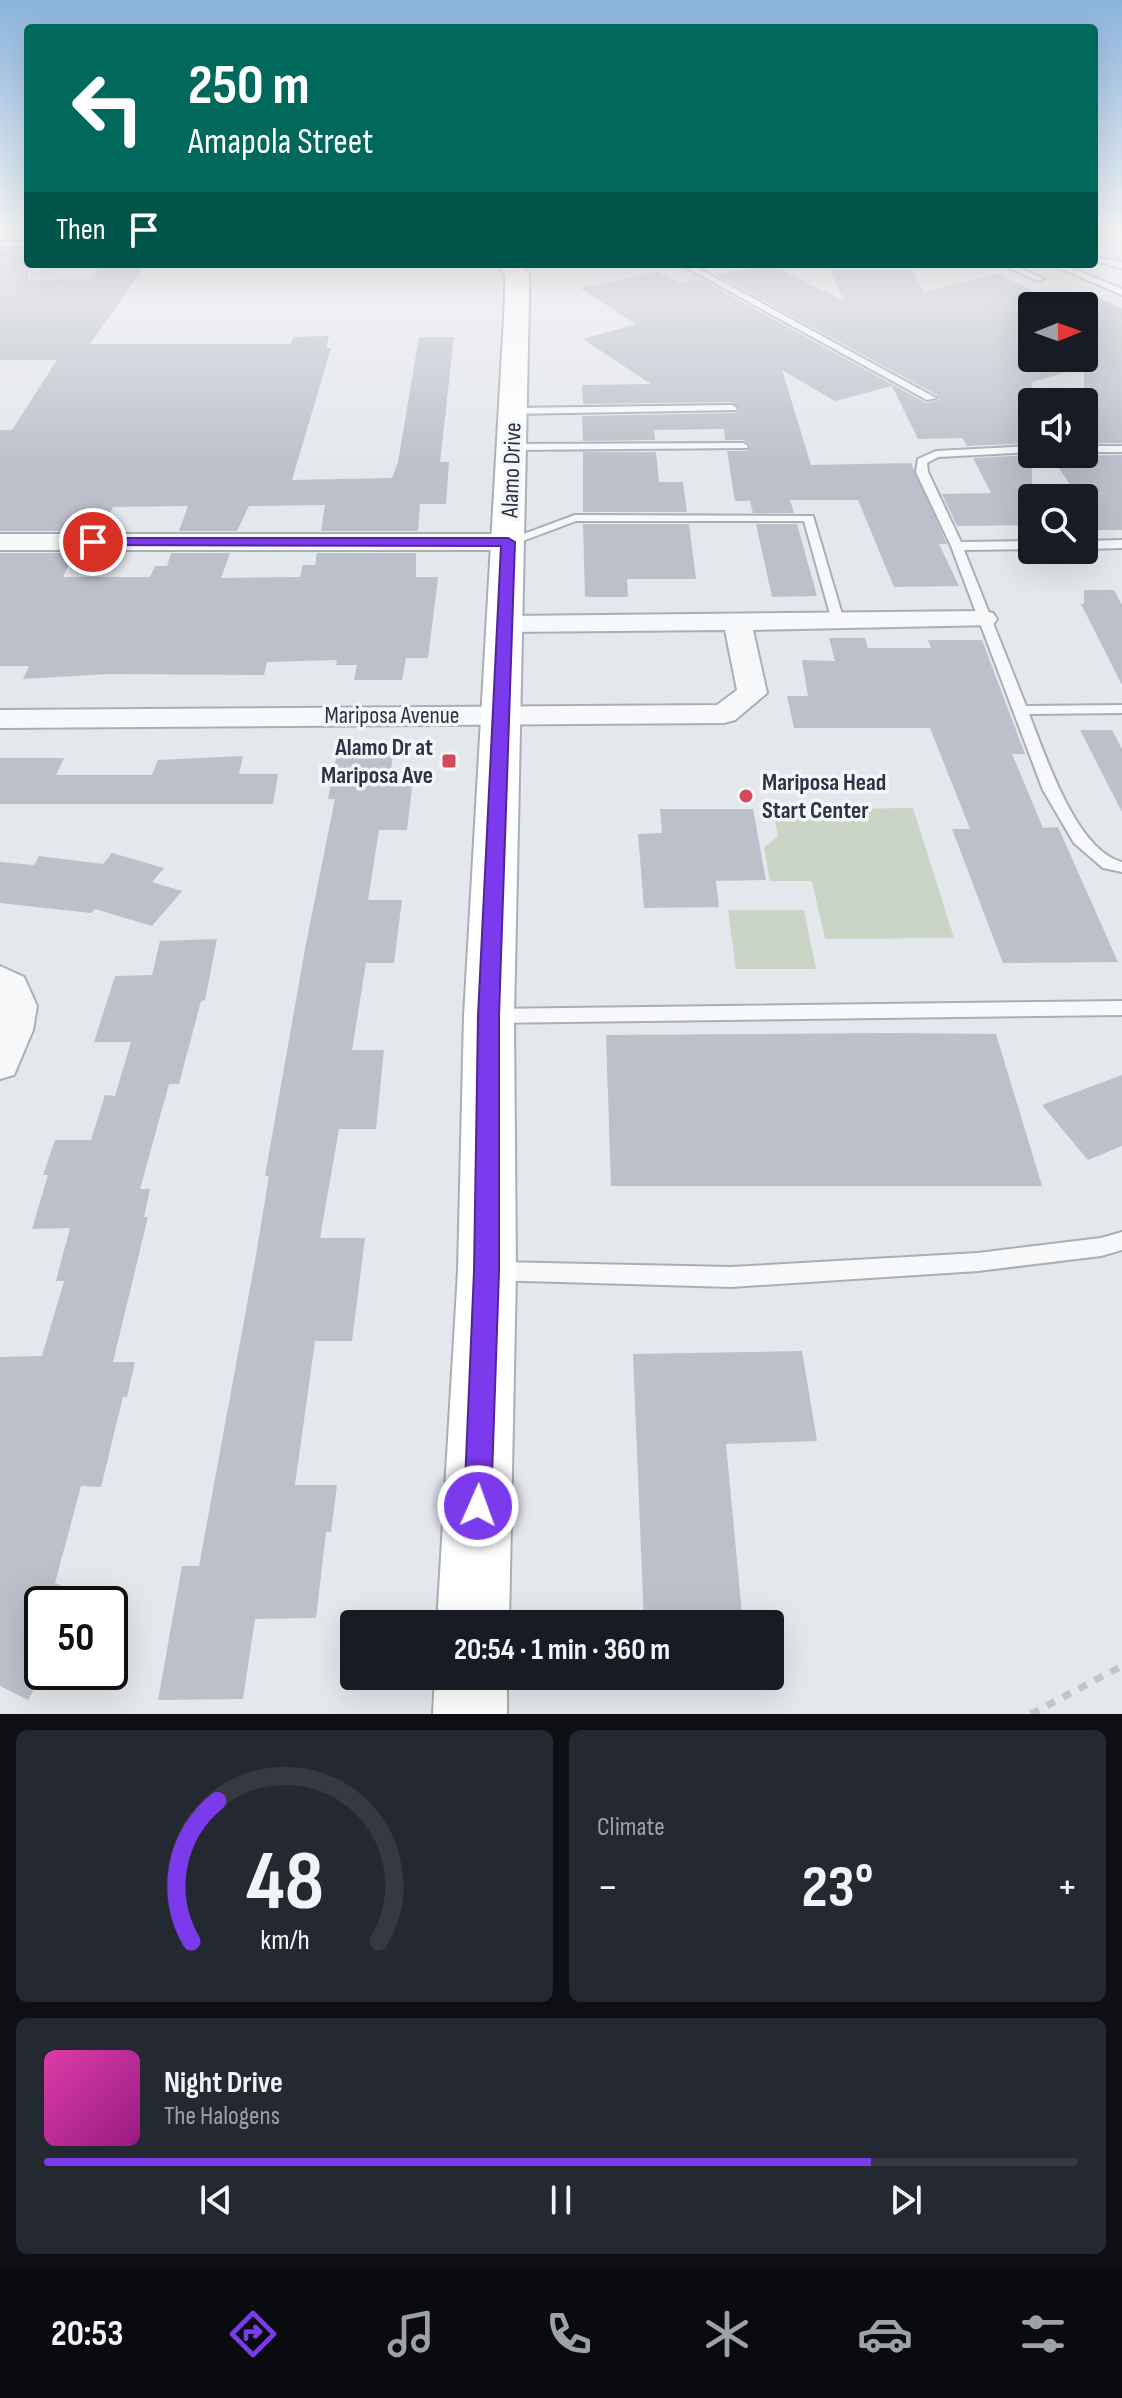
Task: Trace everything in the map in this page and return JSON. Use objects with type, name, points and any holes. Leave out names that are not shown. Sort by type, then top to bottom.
[{"type":"main road","name":"Alamo Drive","points":[[474,1610],[487,1271],[489,1016],[517,308]]},
{"type":"main road","points":[[470,1714],[471,1690]]},
{"type":"street","points":[[0,542],[508,542]]},
{"type":"street","points":[[505,624],[983,619]]},
{"type":"street","name":"Mariposa Avenue","points":[[0,719],[724,714],[752,693],[737,622]]},
{"type":"street","points":[[0,980],[14,989],[20,1005],[0,1064]]},
{"type":"lane","points":[[765,308],[931,398]]},
{"type":"lane","points":[[512,411],[732,408]]},
{"type":"lane","points":[[512,447],[743,446]]},
{"type":"lane","points":[[1018,449],[953,451],[922,461],[922,472],[957,546],[1051,790],[1080,839],[1109,864],[1122,867]]},
{"type":"lane","points":[[1098,449],[1122,449]]},
{"type":"lane","points":[[508,542],[575,518],[809,518],[838,621]]},
{"type":"lane","points":[[1098,545],[1122,544]]},
{"type":"lane","points":[[957,546],[1018,545]]},
{"type":"lane","points":[[1021,710],[1122,709]]},
{"type":"lane","points":[[489,1016],[1122,1008]]},
{"type":"lane","points":[[487,1271],[731,1277],[978,1262],[1101,1247],[1122,1241]]},
{"type":"path","points":[[1031,1714],[1122,1666]]},
{"type":"green space","points":[[913,808],[954,938],[825,939],[812,881],[770,881],[764,848],[778,836],[773,810]]},
{"type":"green space","points":[[728,910],[804,910],[816,969],[736,969]]},
{"type":"building","points":[[0,308],[115,308],[90,344],[291,344],[293,337],[329,336],[326,348],[331,348],[292,480],[392,478],[398,462],[419,337],[454,337],[440,462],[449,462],[446,504],[420,504],[418,531],[321,531],[325,505],[249,506],[237,531],[179,531],[188,506],[113,507],[109,515],[93,515],[85,531],[0,531],[0,430],[12,430],[57,360],[0,360]]},
{"type":"building","points":[[611,308],[753,308],[926,403],[939,400],[937,395],[777,308],[1018,308],[1018,372],[1067,372],[1032,382],[1032,388],[1018,388],[1018,444],[967,446],[962,438],[918,439],[892,386],[835,401],[782,370],[811,465],[911,463],[947,544],[939,544],[959,586],[894,587],[858,500],[790,500],[794,513],[753,513],[750,501],[735,501],[727,451],[747,451],[751,445],[743,440],[725,440],[724,429],[654,430],[655,440],[583,441],[582,416],[736,413],[740,409],[732,402],[583,404],[582,385],[651,384],[583,339],[636,324]]},
{"type":"building","points":[[1098,308],[1122,308],[1122,443],[1098,443],[1098,388],[1084,388],[1084,372],[1098,372]]},
{"type":"building","points":[[583,452],[656,452],[659,482],[683,482],[687,512],[583,512]]},
{"type":"building","points":[[1098,455],[1122,455],[1122,530],[1098,530],[1098,484],[1070,484],[1059,468],[1098,468]]},
{"type":"building","points":[[1018,456],[1018,468],[1032,468],[1032,484],[1018,484],[1018,525],[957,526],[942,494],[991,493],[973,458]]},
{"type":"building","points":[[583,524],[689,524],[696,579],[627,579],[628,597],[585,597]]},
{"type":"building","points":[[756,524],[797,524],[817,596],[772,597]]},
{"type":"building","points":[[0,553],[75,553],[63,577],[150,577],[155,566],[167,566],[171,553],[230,553],[221,578],[300,577],[303,565],[315,565],[317,553],[416,553],[416,577],[438,577],[428,658],[406,658],[402,680],[354,680],[357,665],[336,665],[337,660],[267,662],[264,675],[107,674],[23,679],[29,666],[0,666]]},
{"type":"building","points":[[1084,590],[1114,590],[1122,605],[1122,685],[1081,604],[1084,604]]},
{"type":"building","points":[[829,638],[865,638],[868,648],[931,648],[928,640],[982,640],[1025,754],[1012,754],[1043,828],[1058,827],[1118,962],[1003,963],[952,829],[970,829],[930,728],[794,728],[787,696],[808,696],[802,660],[835,661]]},
{"type":"building","points":[[1080,730],[1112,730],[1122,749],[1122,812]]},
{"type":"building","points":[[337,753],[393,753],[390,779],[413,779],[407,830],[379,830],[368,900],[402,900],[394,963],[366,963],[352,1050],[384,1050],[376,1129],[339,1129],[320,1238],[365,1238],[352,1341],[315,1341],[295,1485],[337,1485],[331,1532],[326,1532],[316,1618],[255,1619],[243,1699],[158,1700],[182,1566],[199,1566],[255,1261],[269,1176],[265,1176],[305,949],[335,799],[328,799]]},
{"type":"building","points":[[243,756],[239,774],[278,774],[273,804],[0,804],[0,758],[64,758],[56,775],[152,775],[158,760]]},
{"type":"building","points":[[660,809],[753,809],[766,880],[716,881],[719,907],[644,908],[638,834],[662,833]]},
{"type":"building","points":[[112,853],[164,868],[152,882],[182,891],[152,926],[95,909],[91,913],[0,903],[0,862],[34,865],[39,856],[103,864]]},
{"type":"building","points":[[217,939],[205,1000],[201,1001],[179,1084],[169,1084],[140,1189],[150,1189],[144,1217],[148,1217],[113,1362],[135,1362],[101,1487],[81,1486],[55,1583],[62,1586],[24,1586],[24,1690],[34,1690],[28,1700],[0,1686],[0,1357],[42,1356],[64,1281],[56,1281],[70,1228],[32,1229],[48,1175],[43,1175],[55,1140],[91,1140],[105,1095],[115,1096],[131,1042],[94,1042],[115,976],[152,975],[160,941]]},
{"type":"building","points":[[996,1034],[1042,1186],[611,1186],[606,1035]]},
{"type":"building","points":[[1122,1075],[1122,1146],[1088,1160],[1042,1105]]},
{"type":"building","points":[[802,1351],[817,1441],[726,1444],[742,1610],[643,1610],[633,1354]]},
{"type":"place","name":"Alamo Dr at Mariposa Ave","points":[[449,761]]},
{"type":"place","name":"Mariposa Head Start Center","points":[[746,796]]},
{"type":"route","points":[[93,542],[508,542],[489,1016],[487,1271],[478,1506]]}]
